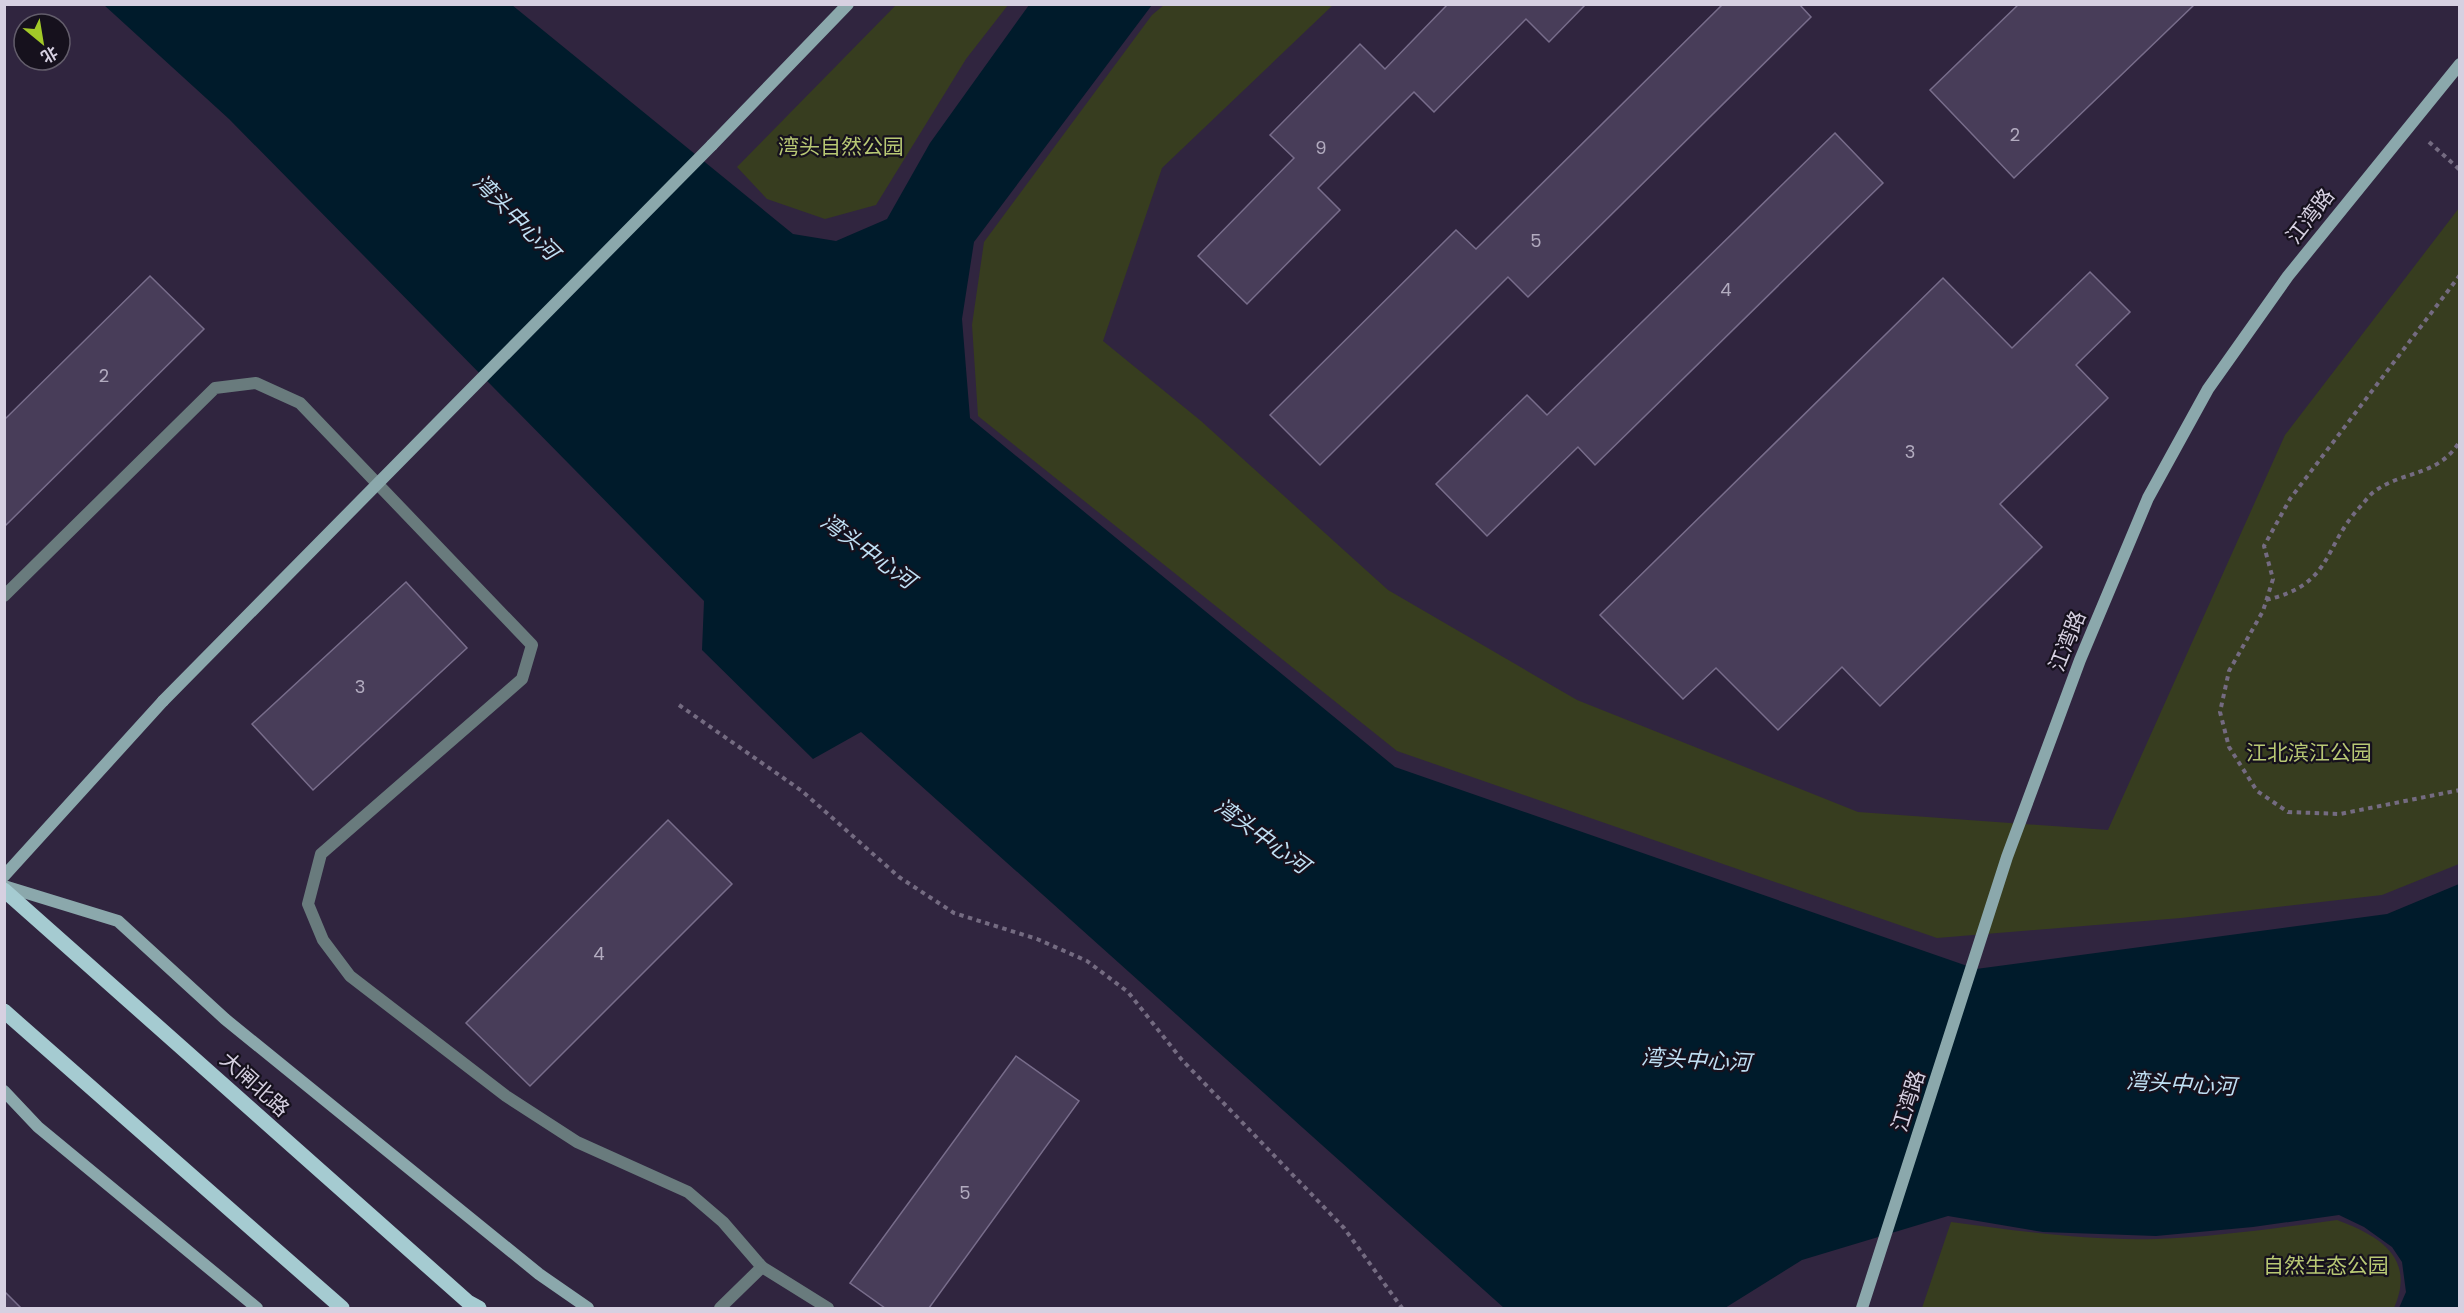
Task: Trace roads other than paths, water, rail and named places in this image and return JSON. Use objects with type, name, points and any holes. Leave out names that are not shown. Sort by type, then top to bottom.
[{"type":"main road","name":"大闸北路","points":[[4,888],[459,1294],[479,1308]]},
{"type":"main road","points":[[4,1011],[342,1308]]},
{"type":"street","points":[[4,876],[163,701],[712,145],[848,4]]},
{"type":"street","name":"江湾路","points":[[1862,1308],[2007,857],[2080,660],[2153,488],[2208,389],[2288,276],[2460,64]]},
{"type":"street","points":[[4,888],[118,921],[225,1019],[538,1274],[588,1308]]},
{"type":"street","points":[[4,1091],[38,1127],[257,1308]]},
{"type":"lane","points":[[4,596],[215,388],[256,383],[300,403],[532,645],[522,679],[321,854],[308,904],[323,940],[350,976],[506,1096],[577,1142],[688,1192],[723,1222],[762,1267],[828,1308]]},
{"type":"lane","points":[[720,1308],[762,1267]]},
{"type":"water","name":"湾头中心河","points":[[104,5],[512,5],[793,234],[836,241],[887,219],[930,143],[1029,5],[1152,5],[974,242],[962,319],[970,418],[1395,767],[1976,969],[2387,914],[2459,884],[2459,1308],[2399,1308],[2406,1292],[2402,1262],[2392,1247],[2364,1227],[2339,1215],[2253,1227],[2156,1236],[2043,1232],[1948,1216],[1802,1260],[1725,1308],[1504,1308],[861,732],[813,759],[702,650],[704,601],[229,119]]},
{"type":"park label","name":"湾头自然公园","points":[[841,146]]},
{"type":"park label","name":"江北滨江公园","points":[[2309,752]]},
{"type":"park label","name":"自然生态公园","points":[[2326,1265]]}]
